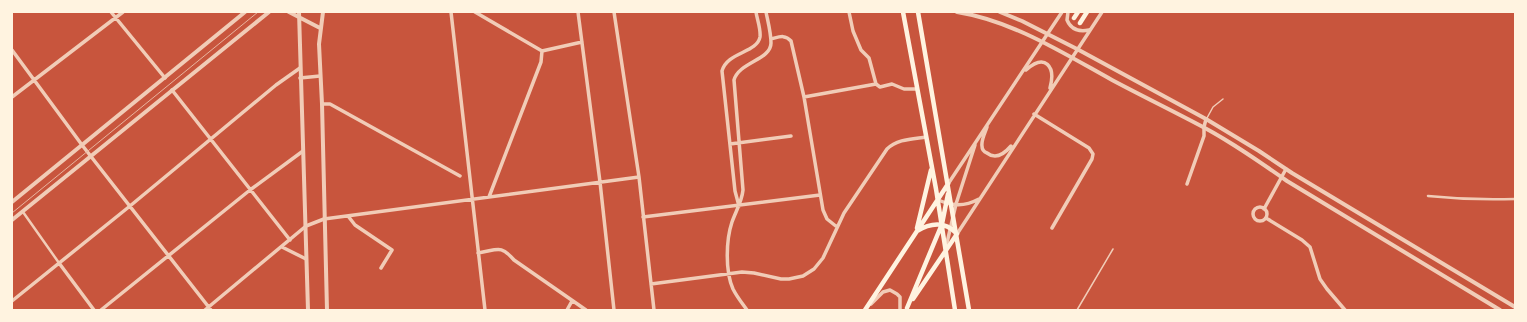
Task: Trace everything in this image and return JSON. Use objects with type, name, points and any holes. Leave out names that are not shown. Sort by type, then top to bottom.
[{"type":"main road","points":[[903,12],[938,200],[955,310]]},
{"type":"main road","points":[[918,12],[969,310]]},
{"type":"main road","points":[[1074,18],[1078,12]]},
{"type":"main road","points":[[1080,23],[1088,12]]},
{"type":"main road","points":[[916,232],[932,168]]},
{"type":"main road","points":[[866,309],[948,184]]},
{"type":"main road","points":[[906,309],[951,204]]},
{"type":"main road","points":[[916,232],[927,226],[942,224],[957,234]]},
{"type":"main road","points":[[906,309],[957,234]]},
{"type":"street","points":[[111,12],[165,78]]},
{"type":"street","points":[[12,97],[123,12]]},
{"type":"street","points":[[12,201],[245,12]]},
{"type":"street","points":[[12,220],[269,12]]},
{"type":"street","points":[[288,12],[320,28]]},
{"type":"street","points":[[299,12],[308,310]]},
{"type":"street","points":[[323,12],[319,44],[327,310]]},
{"type":"street","points":[[451,12],[485,310]]},
{"type":"street","points":[[475,12],[542,51],[582,42]]},
{"type":"street","points":[[578,12],[600,182],[614,310]]},
{"type":"street","points":[[614,12],[639,177],[654,310]]},
{"type":"street","points":[[739,206],[735,191],[722,71],[727,62],[752,47],[758,41],[760,34],[756,12]]},
{"type":"street","points":[[747,310],[734,291],[729,274],[727,250],[732,220],[739,206],[743,190],[734,78],[741,69],[767,52],[771,47],[766,12]]},
{"type":"street","points":[[849,12],[853,31],[861,50],[868,57],[876,84]]},
{"type":"street","points":[[957,12],[994,21],[1042,42],[1169,110],[1204,127],[1261,162],[1282,177],[1500,310]]},
{"type":"street","points":[[1000,12],[1022,21],[1077,49],[1206,119],[1286,169],[1513,302],[1515,307]]},
{"type":"street","points":[[948,184],[1062,12]]},
{"type":"street","points":[[1068,12],[1067,20],[1071,27],[1080,31],[1090,30]]},
{"type":"street","points":[[957,234],[1102,12]]},
{"type":"street","points":[[771,39],[784,36],[791,41],[804,96],[820,195],[825,214],[837,227]]},
{"type":"street","points":[[12,50],[82,145],[210,308]]},
{"type":"street","points":[[489,197],[541,62],[542,51]]},
{"type":"street","points":[[1021,74],[1035,63],[1046,63],[1050,67],[1052,73],[1049,92]]},
{"type":"street","points":[[12,301],[276,85],[300,68]]},
{"type":"street","points":[[300,78],[320,76]]},
{"type":"street","points":[[804,96],[876,84],[880,87],[892,84],[906,89],[917,89]]},
{"type":"street","points":[[172,90],[290,240]]},
{"type":"street","points":[[322,104],[330,104],[460,176]]},
{"type":"street","points":[[1034,114],[1089,148],[1093,154],[1052,228]]},
{"type":"street","points":[[1187,184],[1204,136],[1206,119]]},
{"type":"street","points":[[989,123],[982,143],[983,149],[988,154],[998,156],[1016,142]]},
{"type":"street","points":[[730,144],[791,136]]},
{"type":"street","points":[[651,284],[748,272],[783,279],[796,278],[805,274],[814,269],[822,260],[846,210],[886,149],[892,144],[900,141],[926,137]]},
{"type":"street","points":[[951,204],[977,140]]},
{"type":"street","points":[[101,310],[250,190],[303,151]]},
{"type":"street","points":[[1264,209],[1286,169]]},
{"type":"street","points":[[205,310],[210,308],[306,226],[324,219],[639,177]]},
{"type":"street","points":[[643,217],[820,195]]},
{"type":"street","points":[[1428,196],[1456,199],[1515,199]]},
{"type":"street","points":[[938,200],[951,204],[969,204],[980,199]]},
{"type":"street","points":[[1264,209],[1258,208],[1255,210],[1254,215],[1259,221],[1266,218]]},
{"type":"street","points":[[1264,209],[1267,214],[1266,218]]},
{"type":"street","points":[[23,212],[94,310]]},
{"type":"street","points":[[945,251],[953,215]]},
{"type":"street","points":[[348,216],[355,225],[392,250],[381,268]]},
{"type":"street","points":[[1266,218],[1302,240],[1310,247],[1320,279],[1345,310]]},
{"type":"street","points":[[282,246],[306,259]]},
{"type":"street","points":[[478,253],[501,249],[506,251],[514,260],[586,310]]},
{"type":"street","points":[[866,309],[883,292],[888,290],[896,292],[900,297],[900,310]]},
{"type":"street","points":[[567,310],[572,301]]},
{"type":"lane","points":[[1206,119],[1213,107],[1223,99]]},
{"type":"lane","points":[[1077,310],[1113,249]]},
{"type":"tram line","points":[[12,213],[258,12]]}]
